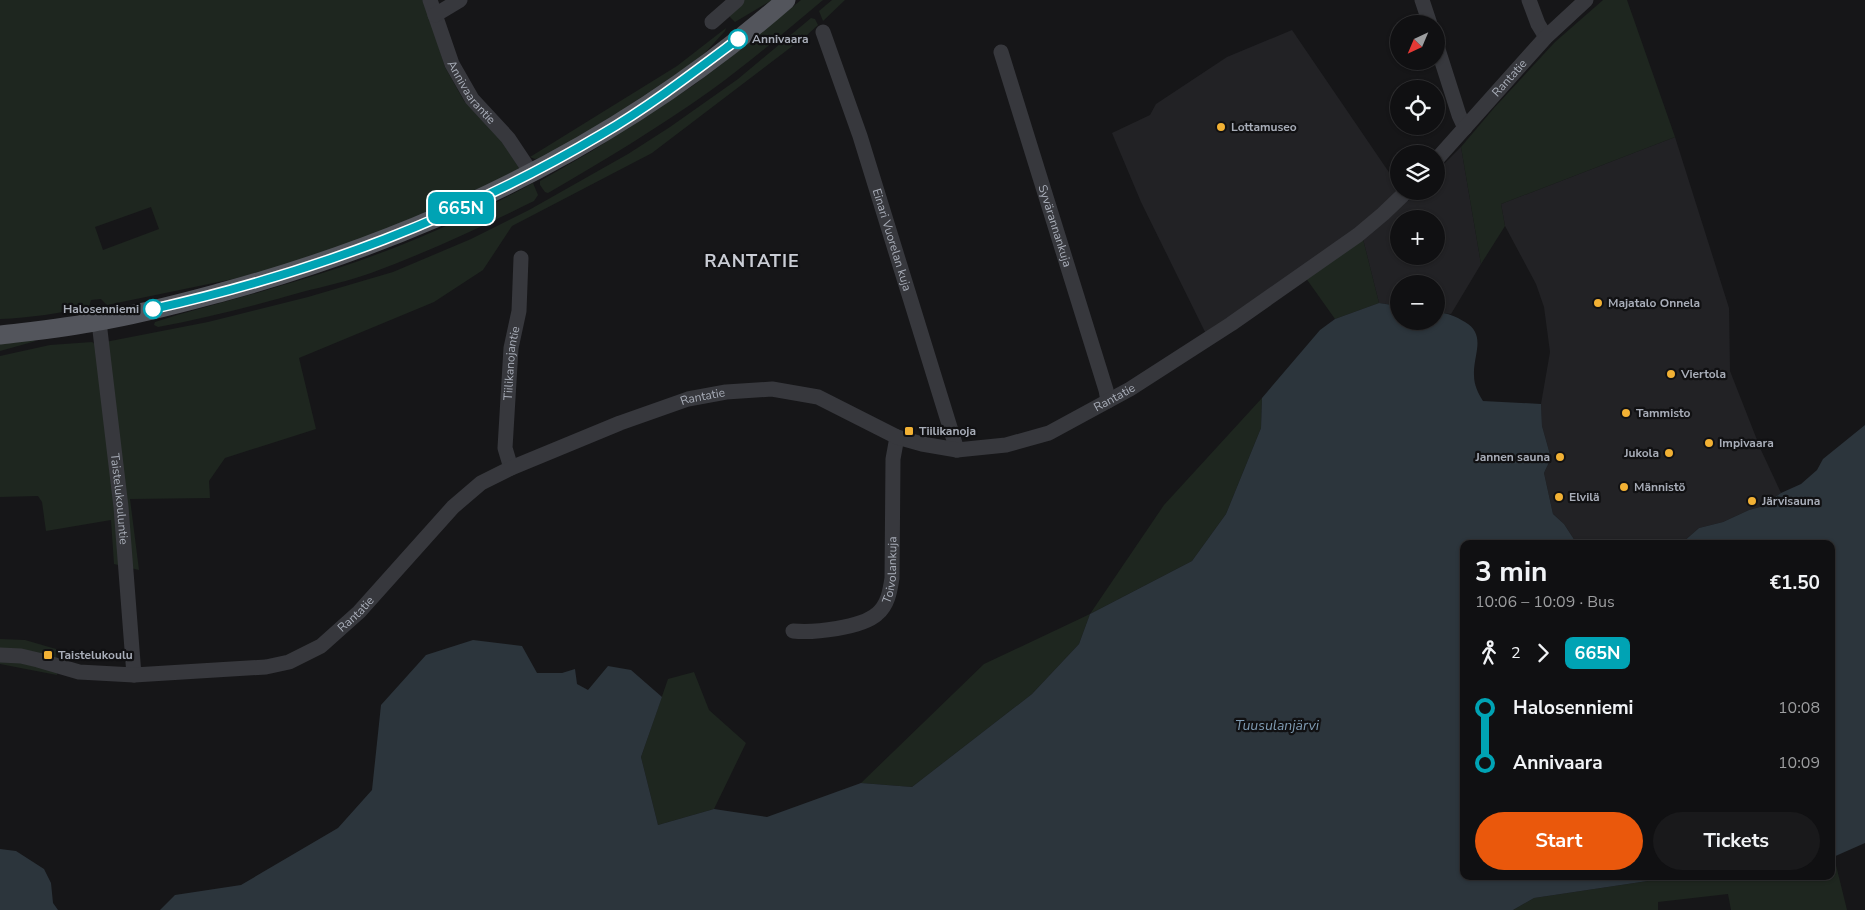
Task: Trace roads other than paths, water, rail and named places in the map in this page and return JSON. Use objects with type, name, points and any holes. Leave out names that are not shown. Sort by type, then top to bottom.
[{"type":"main road","points":[[0,335],[99,322],[189,301],[312,266],[400,234],[532,174],[603,134],[643,108],[738,39],[786,0]]},
{"type":"street","name":"Annivaarantie","points":[[430,0],[452,64],[472,99],[508,138],[532,174]]},
{"type":"street","points":[[435,15],[460,0]]},
{"type":"street","points":[[712,22],[736,0]]},
{"type":"street","points":[[1422,0],[1427,15]]},
{"type":"street","points":[[1529,0],[1538,24],[1546,37]]},
{"type":"street","name":"Rantatie","points":[[1445,150],[1546,37],[1586,0]]},
{"type":"street","name":"Einari Vuorelan kuja","points":[[823,32],[860,136],[957,450]]},
{"type":"street","name":"Syvärannankuja","points":[[1001,52],[1070,268],[1108,401]]},
{"type":"street","points":[[1444,70],[1465,128]]},
{"type":"street","name":"Rantatie","points":[[0,656],[21,656],[79,672],[134,675],[266,667],[289,662],[321,646],[359,612],[453,507],[481,483],[511,468],[620,423],[688,400],[726,392],[772,389],[818,397],[898,437],[922,444],[957,450],[1006,446],[1049,433],[1130,389],[1231,324],[1319,263],[1384,214],[1398,200]]},
{"type":"street","name":"Tiilikanojantie","points":[[511,468],[505,448],[511,348],[519,311],[521,258]]},
{"type":"street","name":"Taistelukouluntie","points":[[99,322],[121,506],[134,675]]},
{"type":"street","name":"Toivolankuja","points":[[793,631],[812,632],[858,624],[877,614],[885,604],[892,578],[893,459],[898,437]]},
{"type":"water","name":"Tuusulanjärvi","points":[[1379,303],[1390,305],[1390,330],[1445,330],[1445,313],[1451,315],[1472,327],[1476,333],[1477,346],[1474,379],[1483,401],[1541,404],[1542,426],[1551,458],[1544,473],[1553,514],[1564,524],[1574,540],[1460,540],[1460,880],[1654,880],[1534,898],[1513,910],[160,910],[175,895],[241,885],[338,828],[372,790],[381,705],[426,655],[473,640],[522,646],[537,673],[562,673],[575,669],[577,684],[588,690],[608,666],[631,670],[662,697],[641,757],[658,825],[714,809],[767,817],[861,783],[912,787],[1032,694],[1079,644],[1090,614],[1192,561],[1226,514],[1261,428],[1262,398],[1320,330],[1335,319]]},
{"type":"water","points":[[1865,425],[1865,843],[1835,856],[1835,540],[1685,540],[1699,528],[1723,522],[1760,507],[1781,493],[1801,484],[1817,470],[1823,459]]},
{"type":"water","points":[[0,849],[16,851],[44,869],[51,883],[53,903],[58,910],[0,910]]},
{"type":"place","name":"Annivaara","points":[[738,39]]},
{"type":"place","name":"Lottamuseo","points":[[1221,127]]},
{"type":"place","name":"Majatalo Onnela","points":[[1598,303]]},
{"type":"place","name":"Halosenniemi","points":[[153,309]]},
{"type":"place","name":"Viertola","points":[[1671,374]]},
{"type":"place","name":"Tammisto","points":[[1626,413]]},
{"type":"place","name":"Tiilikanoja","points":[[909,431]]},
{"type":"place","name":"Impivaara","points":[[1709,443]]},
{"type":"place","name":"Jukola","points":[[1669,453]]},
{"type":"place","name":"Jannen sauna","points":[[1560,457]]},
{"type":"place","name":"Männistö","points":[[1624,487]]},
{"type":"place","name":"Elvilä","points":[[1559,497]]},
{"type":"place","name":"Järvisauna","points":[[1752,501]]},
{"type":"place","name":"Taistelukoulu","points":[[48,655]]},
{"type":"district","name":"RANTATIE","points":[[752,261]]}]
